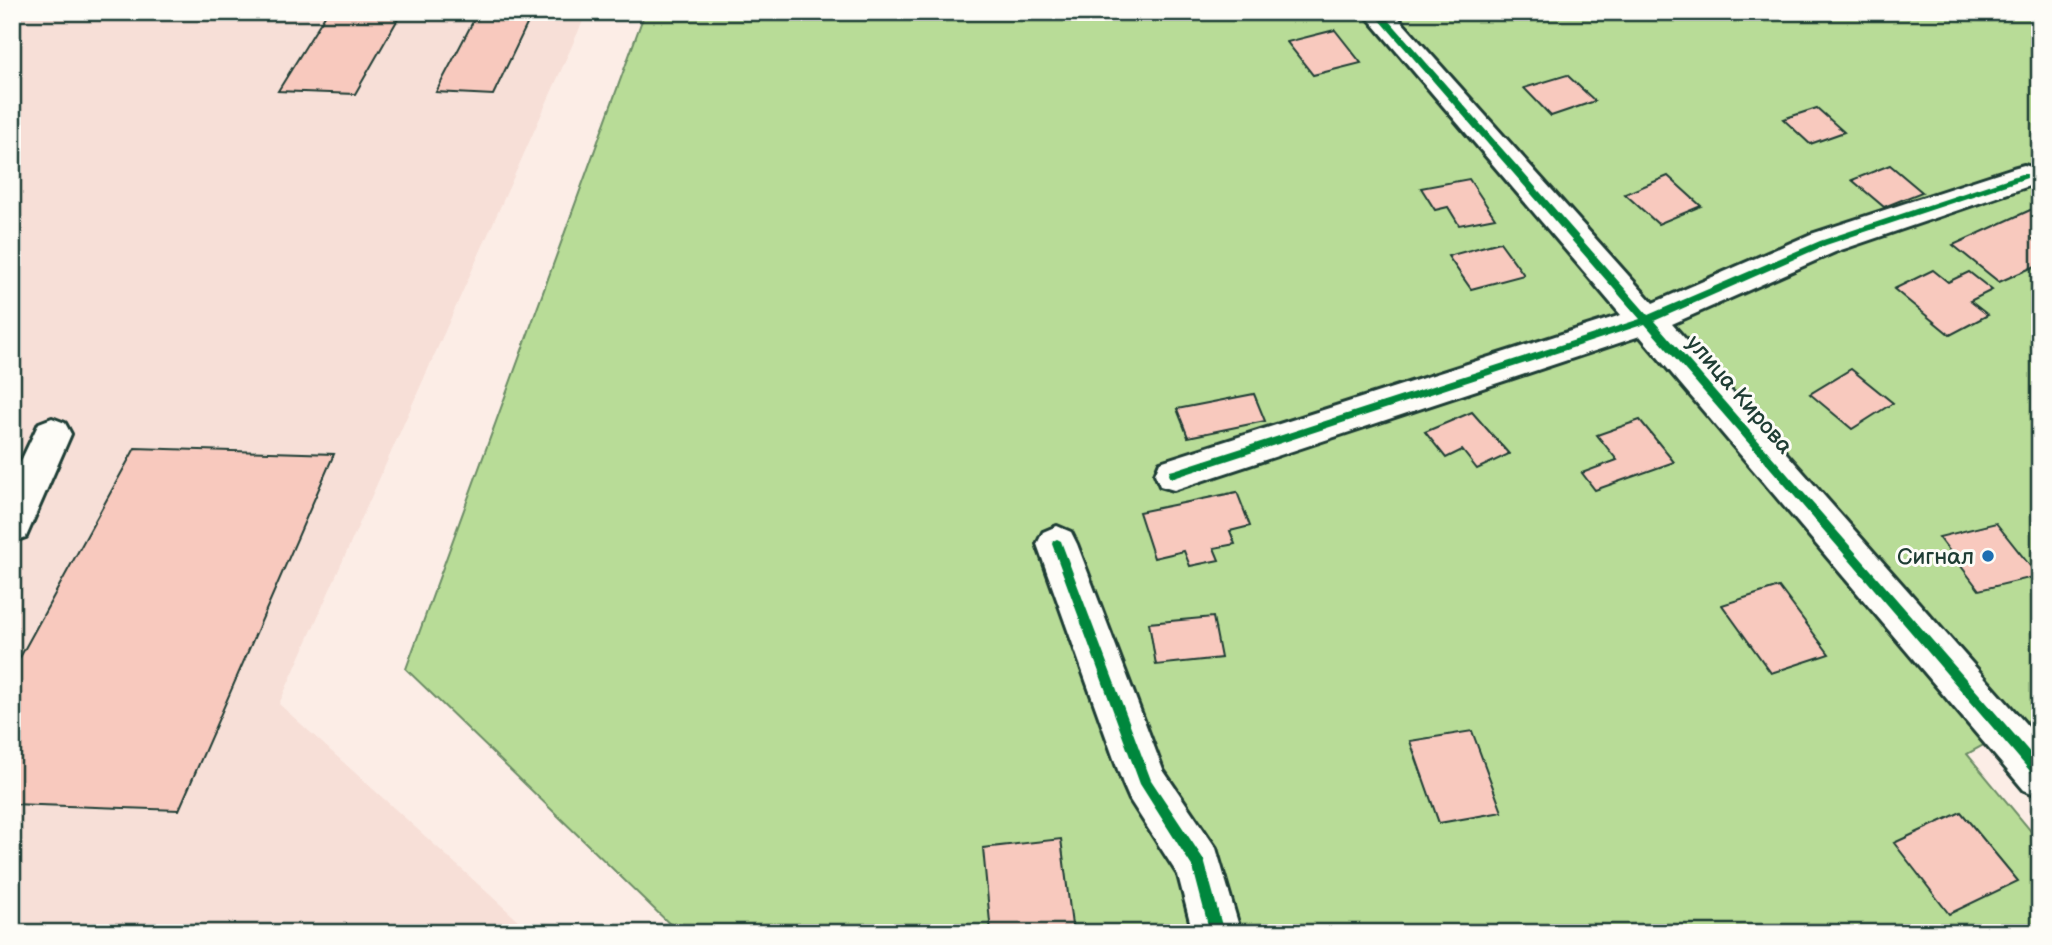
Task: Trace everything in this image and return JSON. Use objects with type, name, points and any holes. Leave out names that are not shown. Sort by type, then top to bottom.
[{"type":"street","name":"улица Кирова","points":[[1377,12],[2040,774]]},
{"type":"street","points":[[1174,474],[1647,320],[1823,243],[2024,176]]},
{"type":"street","points":[[12,526],[52,434]]},
{"type":"street","points":[[1057,544],[1146,784],[1199,865],[1217,933]]},
{"type":"shaded area","points":[[12,12],[587,12],[279,704],[532,933],[12,933]]},
{"type":"green space","points":[[645,12],[2040,12],[2040,714],[1967,754],[2040,842],[2040,933],[679,933],[406,669]]},
{"type":"building","points":[[327,12],[402,12],[355,94],[278,91]]},
{"type":"building","points":[[478,12],[533,12],[493,95],[436,92]]},
{"type":"building","points":[[1335,30],[1361,63],[1313,75],[1287,42]]},
{"type":"building","points":[[1567,75],[1595,101],[1551,116],[1524,88]]},
{"type":"building","points":[[1817,108],[1844,132],[1810,144],[1783,119]]},
{"type":"building","points":[[1890,165],[1922,192],[1884,207],[1852,180]]},
{"type":"building","points":[[1668,176],[1701,206],[1658,224],[1625,194]]},
{"type":"building","points":[[1469,179],[1495,218],[1459,225],[1448,207],[1435,210],[1421,188]]},
{"type":"building","points":[[2037,207],[2040,209],[2040,236],[2033,239],[2040,244],[2040,264],[1999,282],[1953,245]]},
{"type":"building","points":[[1500,242],[1524,275],[1471,289],[1448,256]]},
{"type":"building","points":[[1933,270],[1948,282],[1969,272],[1992,290],[1970,301],[1988,315],[1950,335],[1894,289]]},
{"type":"building","points":[[1851,369],[1893,403],[1852,429],[1810,394]]},
{"type":"building","points":[[1254,394],[1265,421],[1188,437],[1177,409]]},
{"type":"building","points":[[1472,412],[1509,454],[1477,469],[1462,450],[1446,458],[1425,432]]},
{"type":"building","points":[[1640,420],[1674,462],[1595,490],[1582,473],[1617,460],[1597,435]]},
{"type":"building","points":[[135,448],[334,454],[179,810],[12,804],[12,672]]},
{"type":"building","points":[[1237,492],[1250,526],[1230,531],[1235,544],[1214,548],[1219,560],[1190,566],[1184,551],[1154,558],[1139,512]]},
{"type":"building","name":"Сигнал","points":[[1996,523],[2038,576],[1979,590],[1939,537]]},
{"type":"building","points":[[1779,587],[1829,654],[1771,673],[1722,605]]},
{"type":"building","points":[[1213,617],[1221,658],[1156,665],[1149,623]]},
{"type":"building","points":[[1472,731],[1502,812],[1439,823],[1410,741]]},
{"type":"building","points":[[1961,812],[2018,881],[1949,914],[1894,843]]},
{"type":"building","points":[[1061,839],[1073,933],[991,933],[983,848]]},
{"type":"cycle path","points":[[1377,12],[1788,481],[2040,774]]},
{"type":"cycle path","points":[[1174,474],[1647,320],[1823,243],[2024,176]]},
{"type":"cycle path","points":[[1057,544],[1146,784],[1199,865],[1217,933]]},
{"type":"place","name":"Сигнал","points":[[1988,556]]}]
